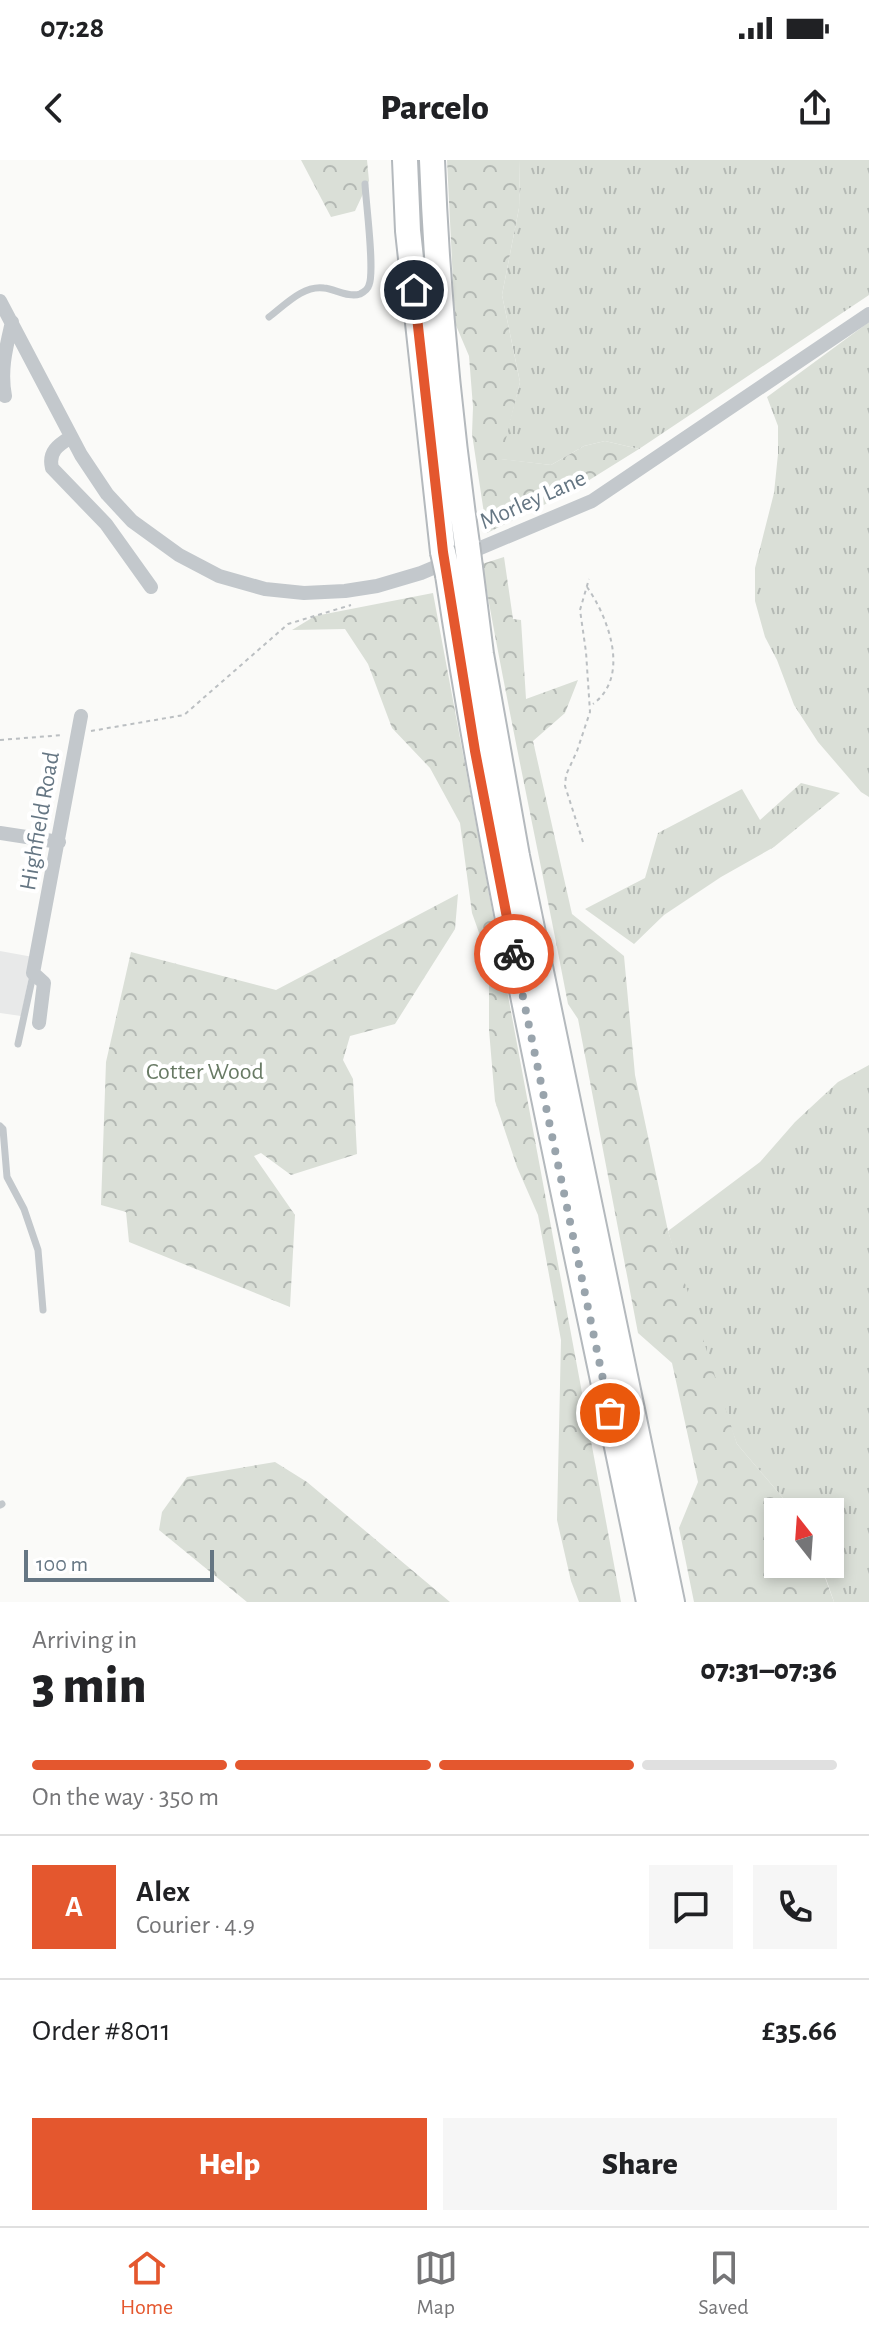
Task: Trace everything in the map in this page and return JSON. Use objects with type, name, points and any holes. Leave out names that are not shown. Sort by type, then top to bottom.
[{"type":"highway","points":[[405,160],[408,231],[457,559],[475,751],[514,957],[649,1602]]},
{"type":"highway","points":[[432,160],[441,308],[456,465],[457,559],[481,654],[515,843],[672,1602]]},
{"type":"street","name":"Morley Lane","points":[[0,301],[96,480],[132,521],[153,538],[205,570],[233,581],[283,592],[345,591],[377,586],[421,573],[592,501],[869,314]]},
{"type":"street","points":[[5,396],[3,362],[12,322]]},
{"type":"street","points":[[71,437],[53,451],[50,460],[52,468],[106,524],[151,587]]},
{"type":"street","name":"Highfield Road","points":[[39,1023],[44,983],[33,973],[81,716]]},
{"type":"street","points":[[0,833],[59,842]]},
{"type":"lane","points":[[269,317],[312,288],[323,287],[358,295],[369,286],[371,264],[365,184]]},
{"type":"lane","points":[[18,1044],[33,973]]},
{"type":"lane","points":[[0,1126],[3,1129],[7,1177],[24,1209],[38,1250],[43,1310]]},
{"type":"path","points":[[583,842],[565,786],[566,775],[587,727],[590,706],[580,610],[589,579]]},
{"type":"path","points":[[586,586],[602,611],[612,638],[612,672],[599,699],[590,706]]},
{"type":"path","points":[[0,740],[60,734],[78,737],[89,731],[184,715],[288,624],[356,603]]},
{"type":"shaded area","points":[[0,951],[33,957],[21,1016],[0,1013]]},
{"type":"green space","points":[[301,160],[367,160],[369,181],[355,211],[331,217]]},
{"type":"green space","points":[[447,160],[520,160],[519,208],[502,295],[520,382],[501,459],[551,465],[584,446],[605,441],[639,449],[570,492],[487,533],[472,434],[469,356],[455,323]]},
{"type":"green space","points":[[520,160],[869,160],[869,295],[639,449],[605,441],[584,446],[551,465],[500,459],[520,382],[502,295],[519,208]]},
{"type":"green space","points":[[869,322],[869,797],[861,792],[818,742],[794,705],[765,637],[755,601],[755,568],[774,493],[778,454],[778,426],[767,397]]},
{"type":"green space","points":[[504,557],[513,619],[521,620],[526,699],[578,680],[565,713],[533,741],[572,914],[624,956],[635,1075],[668,1231],[737,1444],[783,1498],[764,1498],[764,1578],[825,1578],[834,1602],[694,1602],[679,1528],[698,1482],[672,1363],[638,1333],[578,1019],[568,1004],[482,564]]},
{"type":"green space","points":[[433,593],[621,1602],[579,1602],[557,1520],[561,1340],[538,1215],[517,1167],[495,1101],[489,1030],[489,961],[472,913],[460,823],[430,768],[392,728],[368,664],[345,629],[292,630],[315,616]]},
{"type":"green space","points":[[801,783],[840,793],[774,847],[664,915],[634,944],[585,909],[645,878],[658,833],[742,789],[760,820]]},
{"type":"green space","name":"Cotter Wood","points":[[458,894],[455,929],[395,1024],[350,1036],[343,1060],[353,1079],[357,1154],[291,1175],[261,1153],[254,1156],[295,1215],[290,1307],[129,1242],[126,1212],[101,1205],[106,1062],[131,952],[276,990]]},
{"type":"green space","points":[[869,1065],[869,1602],[834,1602],[826,1578],[844,1578],[844,1498],[783,1498],[737,1444],[704,1354],[668,1231],[760,1162],[795,1122],[838,1082]]},
{"type":"green space","points":[[275,1462],[307,1482],[450,1602],[247,1602],[159,1530],[162,1512],[187,1477]]},
{"type":"way so far","points":[[514,954],[610,1413]]},
{"type":"route","points":[[414,290],[443,552],[475,751],[514,954]]}]
